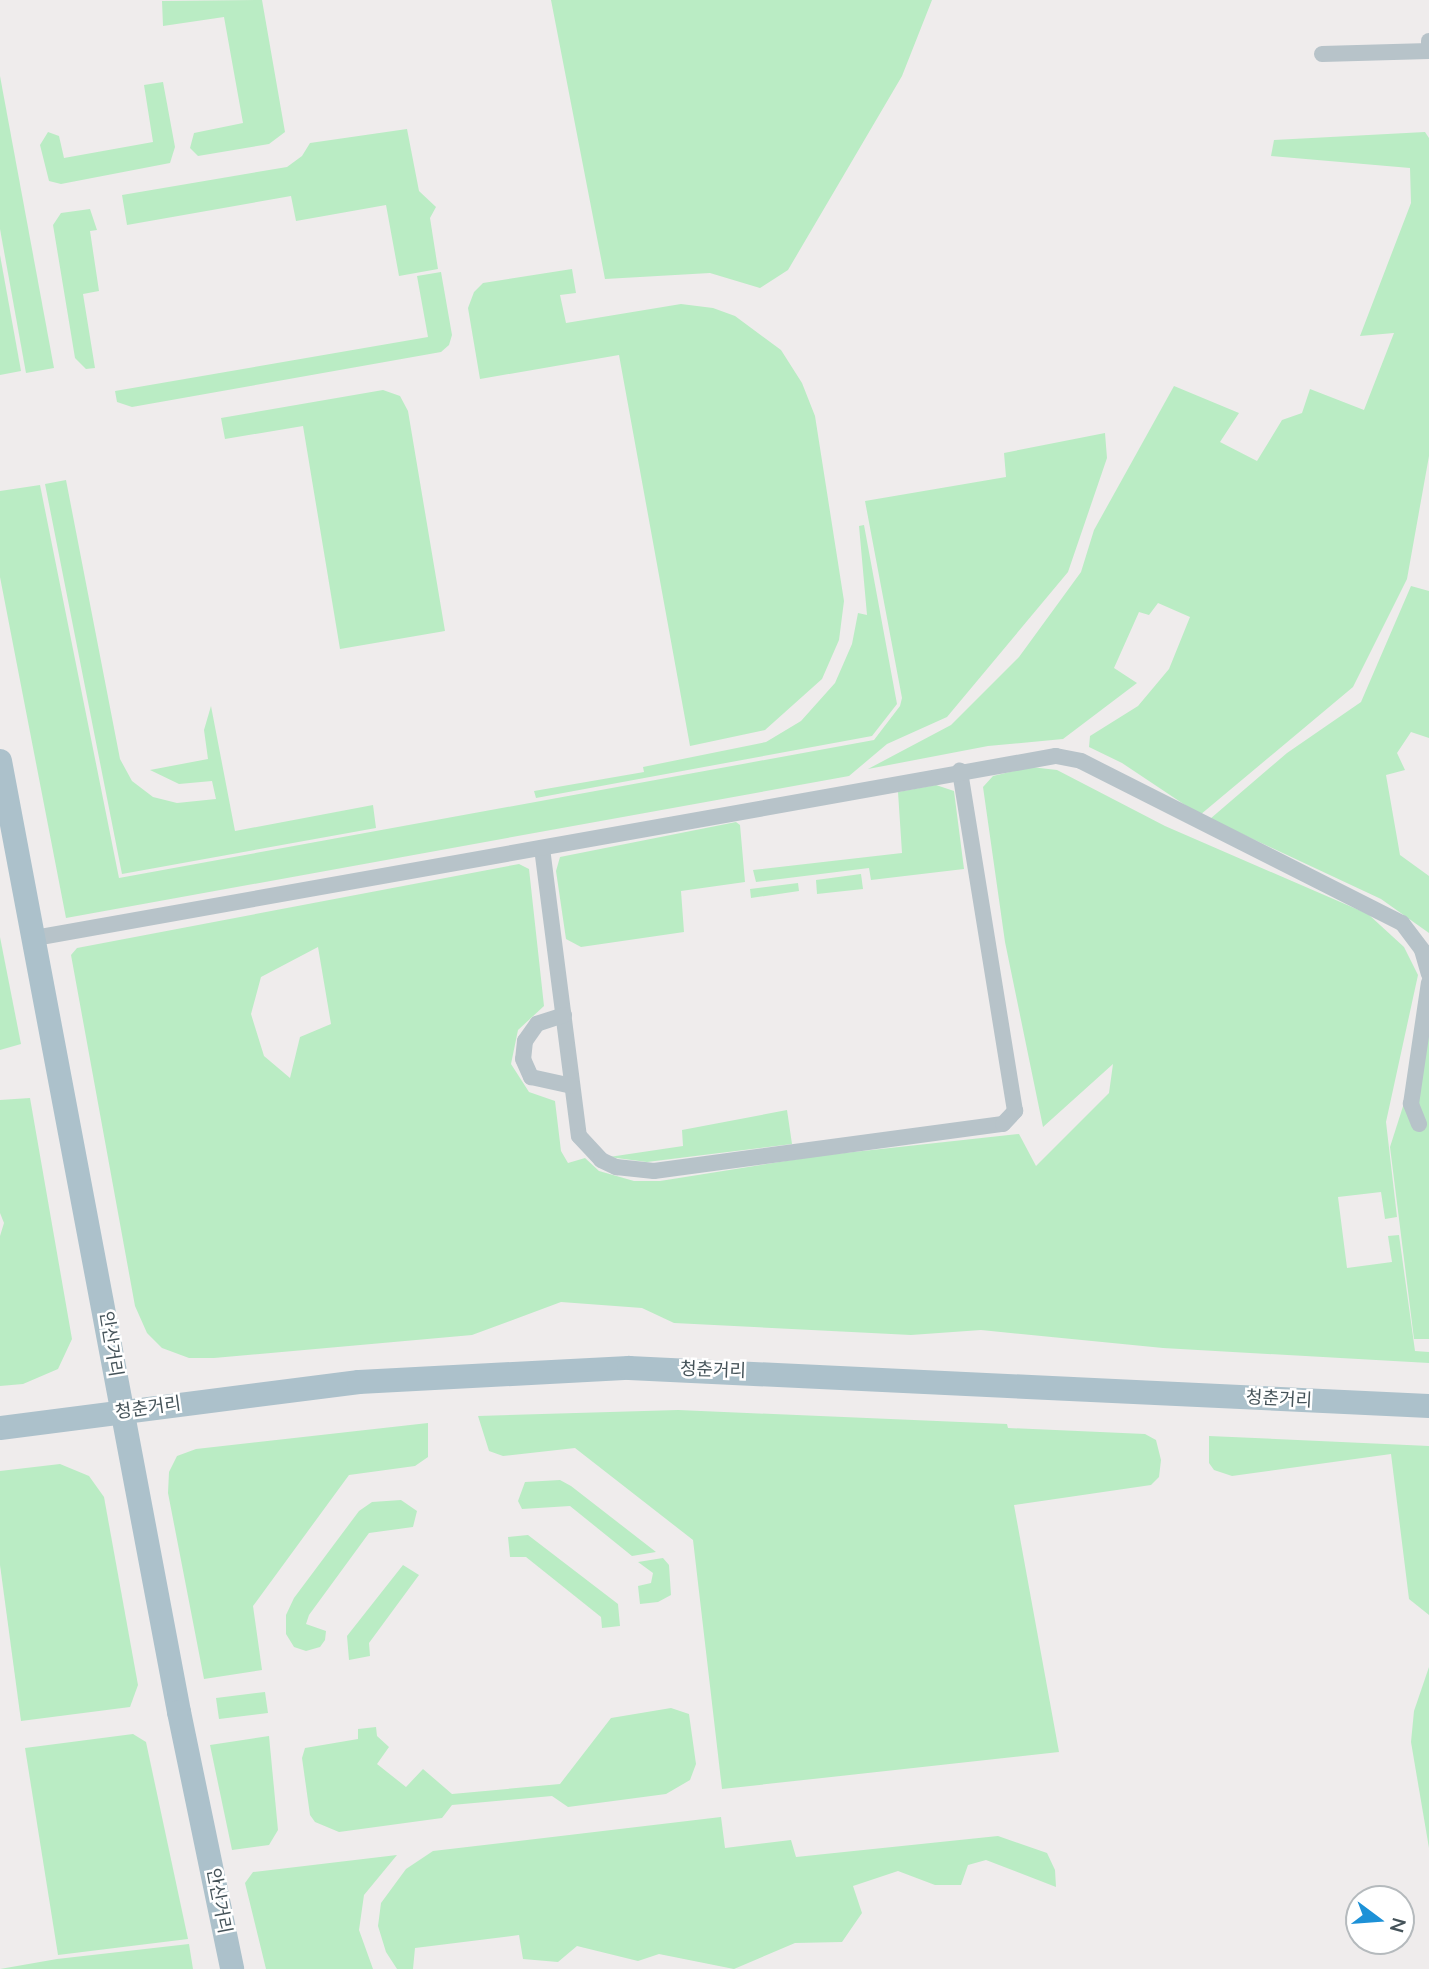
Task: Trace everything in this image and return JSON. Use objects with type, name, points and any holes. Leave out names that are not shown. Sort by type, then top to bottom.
[{"type":"main road","name":"안산거리","points":[[0,761],[122,1412],[232,1969]]},
{"type":"main road","name":"청춘거리","points":[[0,1428],[359,1382],[629,1368],[1429,1406]]},
{"type":"street","points":[[1322,54],[1429,51],[1429,41]]},
{"type":"street","points":[[34,938],[542,848],[960,770],[1056,756],[1081,761],[1402,923],[1422,950],[1429,974]]},
{"type":"street","points":[[542,848],[579,1136],[601,1160],[616,1167],[654,1171],[1003,1124],[1015,1111],[960,770]]},
{"type":"street","points":[[1419,1124],[1411,1104],[1429,982]]},
{"type":"street","points":[[564,1015],[537,1024],[525,1041],[523,1059],[531,1077],[572,1086]]},
{"type":"green space","points":[[262,0],[285,132],[269,144],[198,156],[190,148],[194,133],[243,123],[224,17],[163,26],[162,1]]},
{"type":"green space","points":[[551,0],[932,0],[902,76],[788,270],[760,288],[710,273],[605,279]]},
{"type":"green space","points":[[0,76],[54,368],[26,373],[0,229]]},
{"type":"green space","points":[[163,82],[175,147],[170,163],[61,184],[49,181],[40,145],[48,132],[59,136],[64,158],[153,142],[144,85]]},
{"type":"green space","points":[[407,129],[419,191],[436,207],[430,218],[438,269],[399,276],[386,205],[296,221],[291,196],[127,225],[122,195],[287,167],[302,156],[310,143]]},
{"type":"green space","points":[[1425,132],[1429,138],[1429,456],[1407,579],[1353,687],[1200,815],[1122,763],[1089,747],[1090,736],[1138,706],[1169,669],[1190,617],[1158,603],[1149,615],[1139,612],[1114,668],[1137,683],[1063,739],[988,746],[868,769],[951,725],[1019,657],[1081,572],[1094,530],[1174,386],[1239,413],[1220,442],[1257,461],[1282,420],[1302,413],[1310,389],[1364,410],[1394,333],[1360,336],[1411,203],[1410,168],[1271,156],[1274,140]]},
{"type":"green space","points":[[90,209],[97,230],[90,231],[99,291],[83,294],[95,368],[86,369],[75,358],[53,225],[61,213]]},
{"type":"green space","points":[[0,255],[21,371],[0,375]]},
{"type":"green space","points":[[572,269],[576,293],[560,295],[566,323],[681,304],[713,308],[735,316],[781,350],[802,383],[815,416],[844,601],[839,640],[822,679],[765,730],[690,746],[619,355],[480,379],[468,308],[474,292],[483,283]]},
{"type":"green space","points":[[441,272],[452,335],[449,345],[441,352],[132,407],[117,402],[115,391],[428,337],[417,276]]},
{"type":"green space","points":[[383,390],[400,396],[408,411],[445,631],[340,649],[303,426],[225,439],[221,418]]},
{"type":"green space","points":[[1105,433],[1107,458],[1068,572],[947,717],[887,744],[849,776],[66,918],[0,577],[0,491],[40,485],[119,878],[874,740],[900,706],[902,698],[865,501],[1006,477],[1004,453]]},
{"type":"green space","points":[[66,480],[120,759],[132,781],[153,797],[177,803],[216,799],[212,781],[179,784],[150,770],[208,759],[204,730],[211,706],[235,831],[373,805],[376,828],[122,874],[45,484]]},
{"type":"green space","points":[[864,525],[897,704],[872,736],[536,798],[534,791],[644,772],[643,767],[766,742],[801,721],[835,683],[852,644],[858,613],[867,615],[859,526]]},
{"type":"green space","points":[[1411,586],[1429,591],[1429,738],[1411,732],[1397,753],[1405,770],[1386,775],[1400,855],[1429,876],[1429,933],[1381,899],[1210,819],[1287,753],[1361,702]]},
{"type":"green space","points":[[1031,767],[1057,770],[1165,826],[1368,914],[1404,947],[1418,975],[1386,1122],[1397,1217],[1385,1219],[1381,1192],[1338,1197],[1347,1268],[1392,1262],[1388,1236],[1399,1235],[1415,1351],[1429,1352],[1429,1363],[1163,1348],[981,1330],[911,1335],[674,1323],[642,1308],[561,1302],[472,1335],[214,1358],[189,1358],[162,1348],[147,1333],[135,1306],[71,955],[77,948],[519,864],[529,869],[544,1006],[518,1030],[511,1064],[529,1092],[555,1101],[561,1151],[568,1163],[585,1158],[599,1171],[634,1181],[660,1181],[817,1156],[1019,1134],[1036,1166],[1109,1093],[1113,1064],[1043,1127],[1005,942],[983,787],[993,776]],"holes":[[[318,947],[331,1024],[300,1037],[290,1078],[264,1056],[251,1014],[261,977]]]},
{"type":"green space","points":[[936,785],[954,791],[964,869],[871,880],[869,868],[756,882],[753,870],[902,853],[898,792]]},
{"type":"green space","points":[[736,822],[740,825],[745,882],[681,891],[684,932],[581,947],[566,939],[556,871],[560,857]]},
{"type":"green space","points":[[861,874],[863,889],[817,894],[816,880]]},
{"type":"green space","points":[[798,883],[799,891],[751,898],[750,889]]},
{"type":"green space","points":[[0,937],[21,1044],[0,1050]]},
{"type":"green space","points":[[1429,1025],[1429,1339],[1414,1339],[1390,1147]]},
{"type":"green space","points":[[30,1098],[72,1339],[58,1369],[23,1384],[0,1386],[0,1236],[4,1223],[0,1213],[0,1100]]},
{"type":"green space","points":[[787,1110],[792,1144],[647,1162],[609,1157],[683,1146],[682,1130]]},
{"type":"green space","points":[[678,1410],[1007,1424],[1008,1428],[1145,1434],[1156,1440],[1161,1460],[1159,1477],[1151,1485],[1014,1505],[1059,1752],[722,1789],[693,1540],[575,1448],[503,1456],[489,1451],[478,1416]]},
{"type":"green space","points":[[428,1423],[428,1457],[415,1466],[349,1475],[253,1606],[262,1670],[204,1679],[168,1493],[169,1472],[177,1456],[196,1449]]},
{"type":"green space","points":[[1209,1436],[1429,1446],[1429,1615],[1409,1599],[1391,1454],[1232,1476],[1214,1470],[1209,1463]]},
{"type":"green space","points":[[60,1464],[89,1476],[104,1497],[138,1685],[130,1707],[21,1721],[0,1565],[0,1471]]},
{"type":"green space","points":[[560,1480],[656,1552],[632,1556],[570,1506],[522,1509],[518,1501],[525,1482]]},
{"type":"green space","points":[[401,1500],[417,1511],[413,1527],[369,1533],[309,1615],[306,1624],[326,1631],[325,1640],[320,1647],[306,1651],[294,1647],[286,1634],[286,1615],[294,1598],[359,1511],[372,1502]]},
{"type":"green space","points":[[528,1535],[618,1604],[620,1626],[602,1628],[601,1617],[526,1557],[510,1557],[508,1537]]},
{"type":"green space","points":[[663,1558],[669,1565],[671,1595],[658,1602],[640,1604],[638,1586],[651,1583],[653,1573],[638,1562]]},
{"type":"green space","points":[[403,1565],[419,1575],[369,1643],[370,1656],[349,1660],[347,1636]]},
{"type":"green space","points":[[1429,1667],[1429,1848],[1411,1742],[1414,1711]]},
{"type":"green space","points":[[265,1692],[268,1713],[219,1719],[216,1698]]},
{"type":"green space","points":[[671,1708],[689,1714],[696,1764],[690,1780],[666,1794],[568,1807],[552,1796],[452,1805],[442,1818],[339,1832],[315,1822],[310,1815],[302,1758],[305,1748],[358,1739],[358,1729],[376,1727],[377,1736],[389,1747],[377,1764],[406,1787],[423,1769],[452,1794],[560,1784],[611,1718]]},
{"type":"green space","points":[[133,1734],[146,1742],[188,1939],[58,1955],[25,1748]]},
{"type":"green space","points":[[269,1736],[278,1830],[269,1845],[232,1850],[210,1745]]},
{"type":"green space","points":[[721,1817],[725,1848],[791,1840],[796,1857],[998,1836],[1047,1853],[1055,1870],[1056,1887],[986,1860],[968,1865],[961,1885],[935,1885],[898,1871],[853,1886],[862,1913],[842,1942],[795,1943],[734,1969],[659,1954],[638,1961],[577,1946],[558,1962],[523,1959],[519,1935],[415,1948],[413,1969],[397,1969],[386,1952],[378,1926],[381,1903],[406,1869],[433,1851]]},
{"type":"green space","points":[[397,1855],[364,1895],[359,1930],[373,1969],[266,1969],[245,1883],[253,1872]]},
{"type":"green space","points":[[189,1944],[193,1969],[0,1969],[57,1959]]}]
